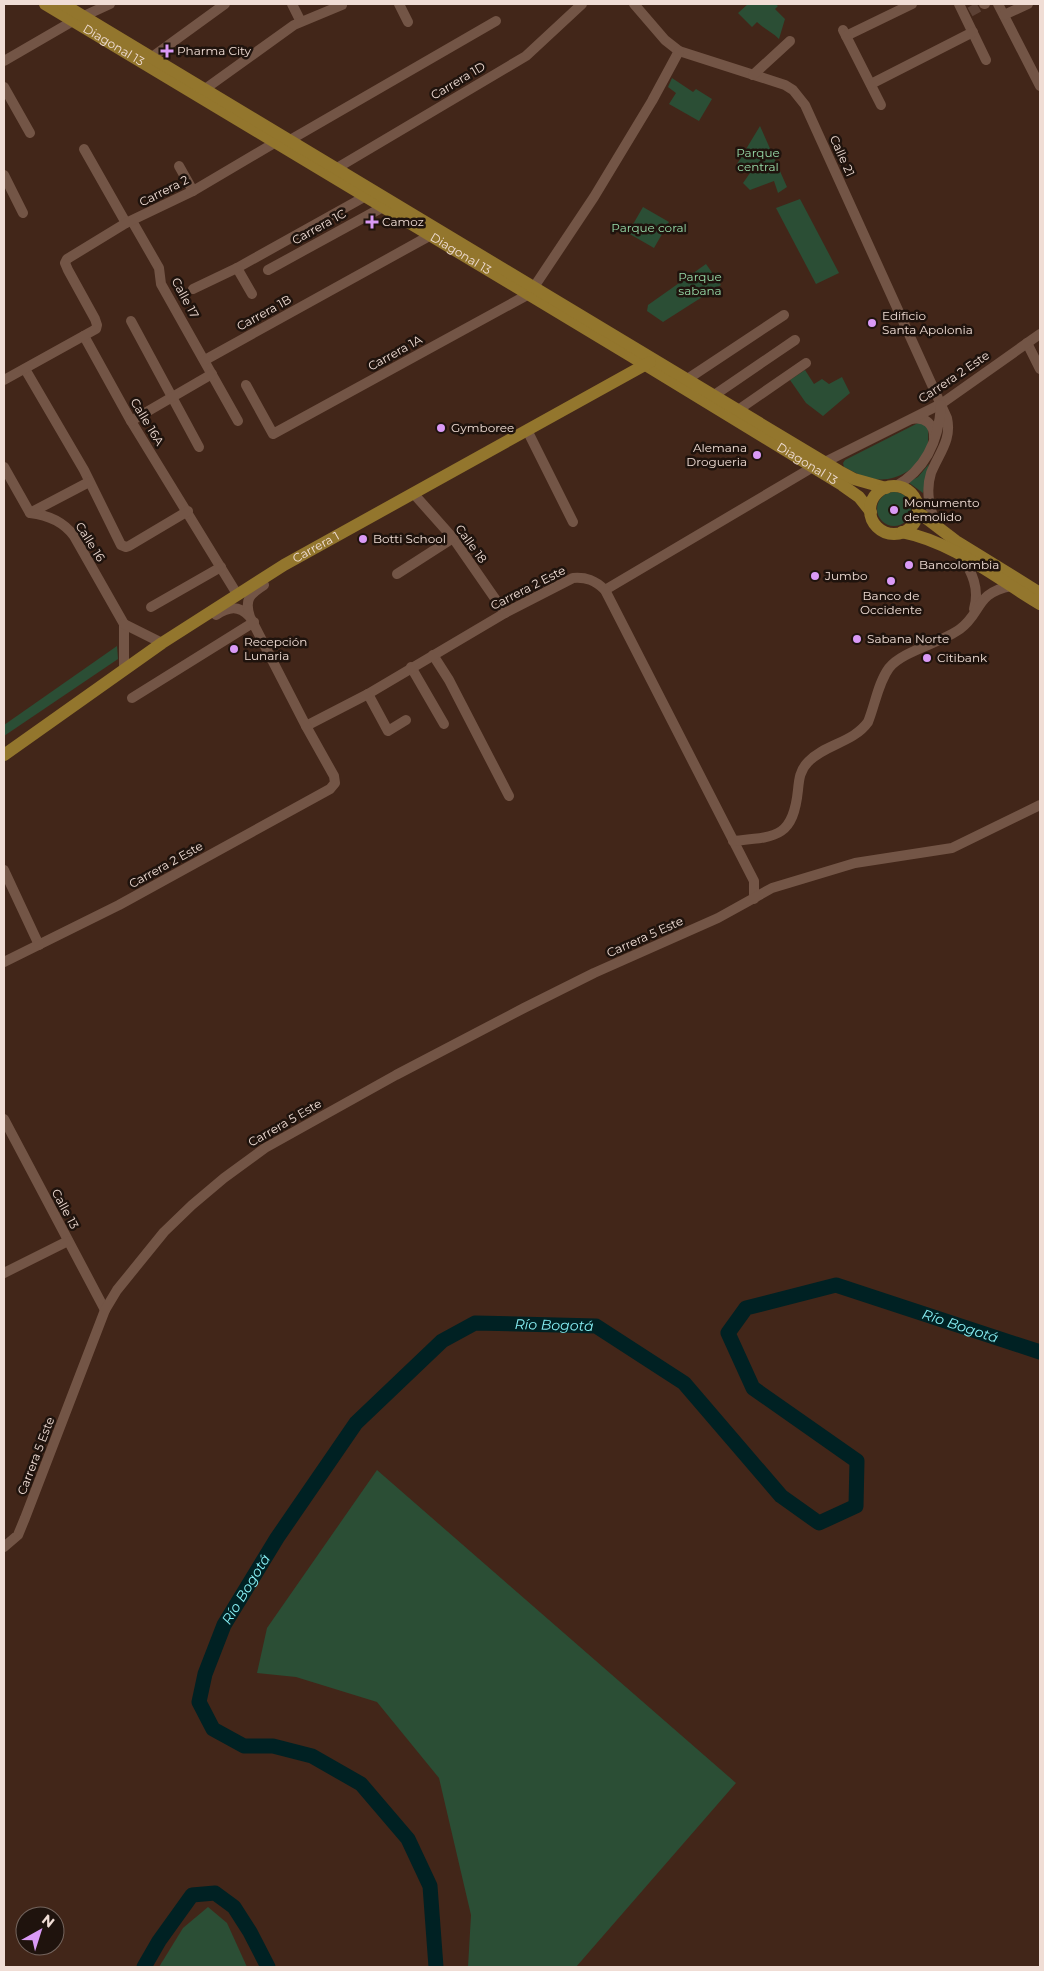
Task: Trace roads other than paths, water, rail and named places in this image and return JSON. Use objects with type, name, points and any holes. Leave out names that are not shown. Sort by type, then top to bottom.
[{"type":"main road","name":"Diagonal 13","points":[[45,4],[78,18],[152,57],[206,89],[337,168],[532,291],[819,465],[854,479],[891,487]]},
{"type":"main road","name":"Diagonal 13","points":[[63,4],[78,18],[276,142],[431,236],[532,291]]},
{"type":"main road","name":"Diagonal 13","points":[[651,363],[686,380],[738,410],[819,465],[852,490],[871,512]]},
{"type":"main road","name":"Carrera 1","points":[[4,755],[203,615],[284,565],[651,363]]},
{"type":"main road","points":[[902,532],[911,526],[918,512],[917,503],[912,494],[905,488],[891,487],[874,498],[871,512],[874,522],[882,530],[892,533],[902,532],[931,540],[960,555],[1040,604]]},
{"type":"main road","points":[[918,512],[956,541],[1040,593]]},
{"type":"street","points":[[4,61],[78,18],[110,4]]},
{"type":"street","points":[[152,57],[225,4]]},
{"type":"street","points":[[292,4],[299,18]]},
{"type":"street","points":[[398,4],[408,22]]},
{"type":"street","name":"Carrera 1D","points":[[337,168],[526,56],[582,4]]},
{"type":"street","name":"Calle 21","points":[[634,4],[665,40],[678,51],[788,87],[805,104],[947,418],[949,434],[931,475],[928,491],[930,510],[937,528]]},
{"type":"street","points":[[881,105],[845,33],[912,4]]},
{"type":"street","points":[[959,4],[967,13],[973,32],[986,60]]},
{"type":"street","points":[[998,4],[1040,86]]},
{"type":"street","points":[[1004,15],[1028,4]]},
{"type":"street","points":[[206,89],[294,25],[342,5]]},
{"type":"street","points":[[290,140],[496,21]]},
{"type":"street","points":[[871,84],[973,32]]},
{"type":"street","points":[[753,75],[790,41]]},
{"type":"street","name":"Carrera 1A","points":[[246,386],[273,434],[532,291],[594,198],[652,101],[678,51]]},
{"type":"street","points":[[4,87],[30,132]]},
{"type":"street","name":"Carrera 2","points":[[84,336],[96,328],[97,325],[65,262],[67,259],[129,222],[193,190],[276,142]]},
{"type":"street","name":"Calle 17","points":[[84,148],[159,268],[161,284],[205,360]]},
{"type":"street","points":[[179,166],[193,190]]},
{"type":"street","points":[[4,175],[23,213]]},
{"type":"street","points":[[193,289],[237,268],[366,196]]},
{"type":"street","name":"Carrera 1C","points":[[268,270],[383,207]]},
{"type":"street","name":"Carrera 1B","points":[[205,360],[431,236]]},
{"type":"street","points":[[237,268],[252,294]]},
{"type":"street","points":[[686,380],[784,315]]},
{"type":"street","points":[[131,321],[200,447]]},
{"type":"street","name":"Carrera 2 Este","points":[[4,962],[119,905],[330,789],[335,783],[334,776],[306,726],[368,694],[505,613],[573,578],[582,577],[592,580],[605,590],[819,465],[941,404],[1040,334]]},
{"type":"street","points":[[4,380],[84,336]]},
{"type":"street","name":"Calle 16A","points":[[84,336],[132,422],[237,594]]},
{"type":"street","points":[[713,396],[794,340]]},
{"type":"street","points":[[1027,343],[1040,369]]},
{"type":"street","points":[[205,360],[238,422]]},
{"type":"street","points":[[738,410],[806,363]]},
{"type":"street","name":"Calle 16","points":[[25,369],[84,470],[119,543],[123,546],[129,546],[188,511]]},
{"type":"street","points":[[132,422],[212,374]]},
{"type":"street","points":[[891,487],[907,480],[924,462],[938,428],[941,404]]},
{"type":"street","points":[[912,419],[918,418],[929,423],[934,433],[934,439]]},
{"type":"street","points":[[527,430],[573,522]]},
{"type":"street","points":[[4,467],[30,513],[89,482]]},
{"type":"street","name":"Calle 18","points":[[413,493],[453,538],[505,613]]},
{"type":"street","name":"Calle 16","points":[[30,513],[53,519],[68,529],[124,624]]},
{"type":"street","points":[[396,574],[453,538]]},
{"type":"street","points":[[960,555],[974,579],[976,592],[973,613]]},
{"type":"street","points":[[284,565],[273,579],[250,596],[247,608],[306,726]]},
{"type":"street","points":[[150,607],[221,567]]},
{"type":"street","points":[[734,841],[769,837],[785,828],[796,811],[799,776],[802,770],[812,758],[852,737],[864,728],[868,722],[882,681],[890,668],[902,658],[959,630],[987,595],[1011,586]]},
{"type":"street","points":[[605,590],[754,881],[754,899]]},
{"type":"street","points":[[203,615],[216,615],[225,609],[234,608],[244,610],[252,620]]},
{"type":"street","points":[[132,698],[252,620]]},
{"type":"street","points":[[124,670],[124,624],[162,643]]},
{"type":"street","points":[[433,655],[449,680],[509,796]]},
{"type":"street","points":[[412,668],[444,724]]},
{"type":"street","points":[[368,694],[388,731],[406,720]]},
{"type":"street","name":"Carrera 5 Este","points":[[4,1547],[18,1535],[105,1310],[122,1283],[164,1232],[192,1205],[224,1178],[265,1148],[396,1075],[524,1008],[594,973],[718,918],[772,888],[865,861],[952,848],[1040,806]]},
{"type":"street","points":[[4,870],[39,945]]},
{"type":"street","points":[[754,881],[772,888]]},
{"type":"street","name":"Calle 13","points":[[4,1119],[105,1310]]},
{"type":"street","points":[[4,1274],[68,1241]]},
{"type":"waterway","name":"Río Bogotá","points":[[436,1967],[430,1886],[408,1839],[361,1784],[312,1756],[273,1746],[244,1746],[213,1729],[199,1702],[205,1674],[224,1625],[277,1538],[356,1423],[442,1341],[475,1323],[596,1326],[684,1383],[781,1496],[819,1523],[856,1506],[857,1461],[753,1388],[728,1333],[746,1308],[836,1285],[1040,1352]]},
{"type":"waterway","name":"Río Bogotá","points":[[144,1967],[159,1941],[192,1895],[215,1893],[234,1907],[250,1932],[268,1967]]},
{"type":"tunnel","points":[[970,12],[984,4]]},
{"type":"place","name":"Pharma City","points":[[167,51]]},
{"type":"place","name":"Camoz","points":[[372,222]]},
{"type":"place","name":"Edificio Santa Apolonia","points":[[872,323]]},
{"type":"place","name":"Gymboree","points":[[441,428]]},
{"type":"place","name":"Alemana Drogueria","points":[[757,455]]},
{"type":"place","name":"Monumento demolido","points":[[894,510]]},
{"type":"place","name":"Botti School","points":[[363,539]]},
{"type":"place","name":"Bancolombia","points":[[909,565]]},
{"type":"place","name":"Jumbo","points":[[815,576]]},
{"type":"place","name":"Banco de Occidente","points":[[891,581]]},
{"type":"place","name":"Sabana Norte","points":[[857,639]]},
{"type":"place","name":"Recepción Lunaria","points":[[234,649]]},
{"type":"place","name":"Citibank","points":[[927,658]]},
{"type":"park label","name":"Parque central","points":[[758,160]]},
{"type":"park label","name":"Parque coral","points":[[649,228]]},
{"type":"park label","name":"Parque sabana","points":[[700,284]]}]
